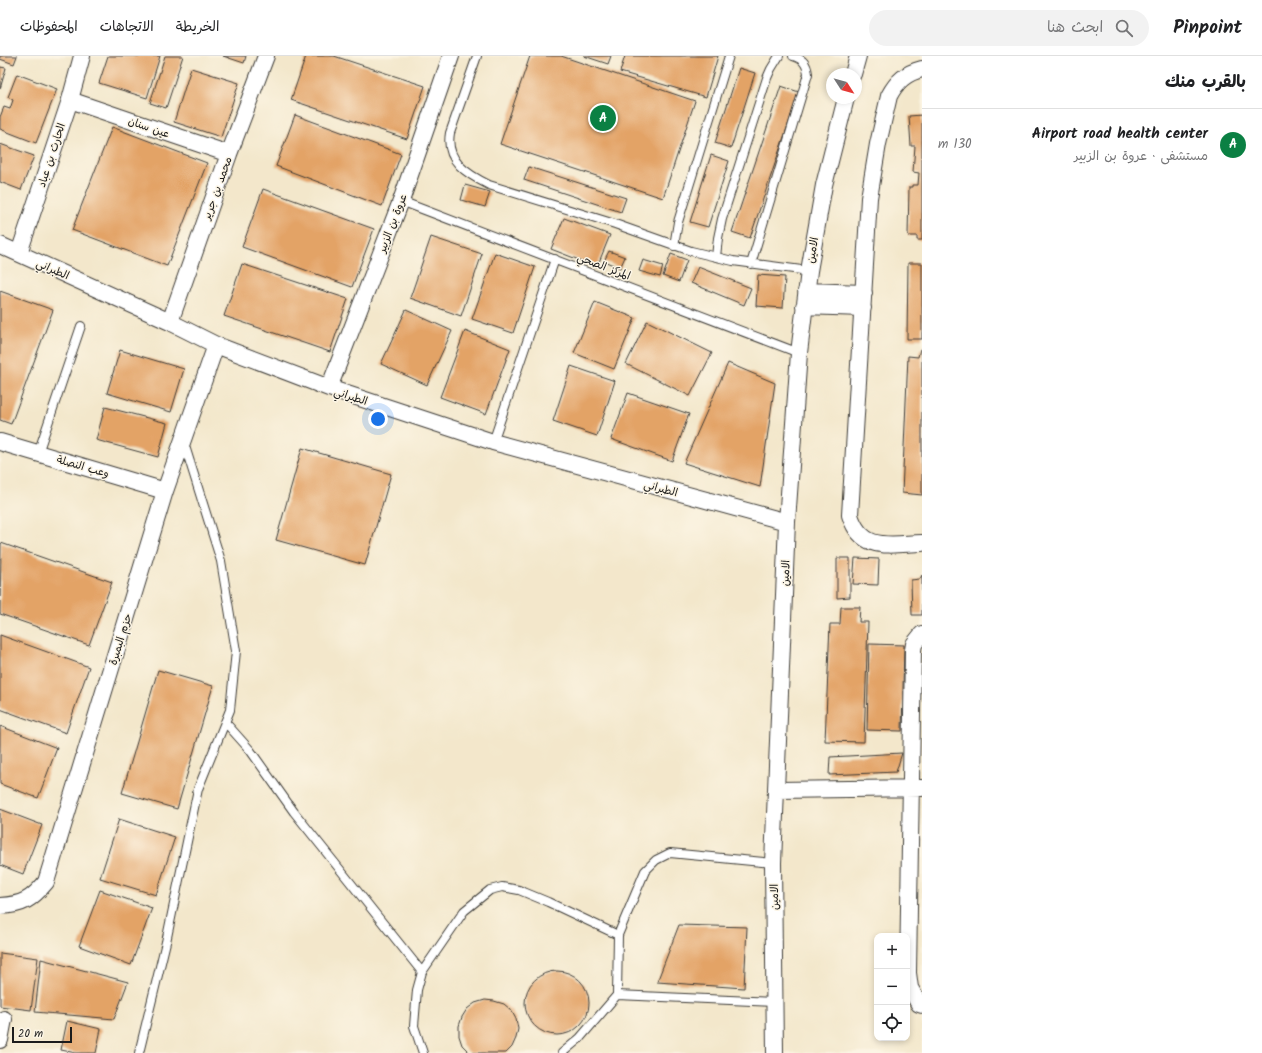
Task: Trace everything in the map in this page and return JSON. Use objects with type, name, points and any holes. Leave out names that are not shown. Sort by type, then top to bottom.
[{"type":"street","name":"الحارث بن عباد","points":[[19,253],[70,100],[82,56]]},
{"type":"street","name":"محمد بن جرير","points":[[170,322],[229,154],[266,56]]},
{"type":"street","name":"عروة بن الزبير","points":[[329,388],[401,201],[451,56]]},
{"type":"street","points":[[855,68],[858,56]]},
{"type":"street","points":[[922,69],[911,72],[902,78],[894,86],[889,96],[873,171],[869,198],[850,515],[853,526],[859,535],[869,541],[879,544],[922,543]]},
{"type":"street","name":"عين سنان","points":[[70,100],[229,154]]},
{"type":"street","name":"الامين","points":[[775,1053],[773,863],[777,790],[786,522],[799,353],[805,298],[824,185],[844,104]]},
{"type":"street","name":"الطبراني","points":[[0,245],[170,322],[216,345],[329,388],[493,442],[786,522]]},
{"type":"street","points":[[805,298],[863,300]]},
{"type":"street","name":"حزم البمبرة","points":[[0,906],[15,905],[35,896],[46,882],[165,491],[216,345]]},
{"type":"street","name":"وعب النصلة","points":[[0,442],[165,491]]},
{"type":"street","points":[[922,634],[914,644],[913,650],[916,788],[908,973],[910,988],[922,1005]]},
{"type":"street","points":[[777,790],[916,788]]},
{"type":"street","points":[[0,1040],[4,1019]]},
{"type":"lane","points":[[477,56],[450,133],[449,140],[452,156],[461,168],[470,175],[489,185],[615,224],[674,246],[751,264],[809,271]]},
{"type":"lane","points":[[674,246],[678,222],[728,56]]},
{"type":"lane","points":[[716,257],[722,219],[767,78],[779,56]]},
{"type":"lane","points":[[751,264],[808,74],[805,63],[793,56]]},
{"type":"lane","name":"المركز الصحي","points":[[401,201],[799,353]]},
{"type":"lane","points":[[493,442],[555,259]]},
{"type":"lane","points":[[38,453],[80,326]]},
{"type":"lane","points":[[139,1053],[166,942],[198,789],[230,710],[236,651],[222,561],[183,440]]},
{"type":"lane","points":[[225,722],[250,750],[294,812],[422,972]]},
{"type":"lane","points":[[562,1053],[580,1038],[617,995],[618,935],[645,871],[656,860],[670,853],[773,863]]},
{"type":"lane","points":[[423,1053],[414,1026],[417,990],[422,972],[464,911],[490,890],[502,887],[519,890],[618,935]]},
{"type":"lane","points":[[617,995],[775,1002]]},
{"type":"building","points":[[0,56],[17,56],[14,64],[0,59]]},
{"type":"building","points":[[108,56],[160,56],[147,98],[99,83]]},
{"type":"building","points":[[165,56],[183,56],[166,108],[150,103]]},
{"type":"building","points":[[223,56],[246,56],[244,63]]},
{"type":"building","points":[[306,56],[334,56],[425,86],[407,139],[291,100]]},
{"type":"building","points":[[530,56],[561,56],[695,101],[663,198],[500,144]]},
{"type":"building","points":[[584,56],[611,56],[608,64]]},
{"type":"building","points":[[625,56],[718,56],[706,97],[620,72]]},
{"type":"building","points":[[0,67],[6,68],[0,89]]},
{"type":"building","points":[[191,68],[239,83],[221,137],[174,122]]},
{"type":"building","points":[[739,68],[755,73],[731,148],[715,143]]},
{"type":"building","points":[[17,74],[57,89],[36,143],[0,129],[0,117],[4,107],[10,109],[13,100],[8,97]]},
{"type":"building","points":[[781,86],[799,92],[750,238],[732,232]]},
{"type":"building","points":[[295,115],[401,154],[382,206],[276,166]]},
{"type":"building","points":[[922,115],[922,240],[917,240],[917,236],[908,236],[909,187],[912,187],[912,185],[918,185],[919,173],[913,172],[915,146],[911,146],[909,116]]},
{"type":"building","points":[[112,127],[207,163],[167,266],[72,230]]},
{"type":"building","points":[[0,144],[34,156],[21,190],[0,182]]},
{"type":"building","points":[[711,155],[729,161],[708,227],[690,222]]},
{"type":"building","points":[[529,167],[626,198],[621,212],[524,180]]},
{"type":"building","points":[[465,185],[490,192],[485,207],[461,200]]},
{"type":"building","points":[[263,189],[374,229],[352,287],[242,247]]},
{"type":"building","points":[[564,218],[610,235],[597,267],[551,249]]},
{"type":"building","points":[[431,237],[482,254],[461,316],[410,298]]},
{"type":"building","points":[[609,251],[625,257],[620,268],[604,261]]},
{"type":"building","points":[[495,253],[535,267],[513,333],[472,319]]},
{"type":"building","points":[[671,254],[687,260],[679,282],[663,276]]},
{"type":"building","points":[[643,260],[663,266],[660,277],[639,271]]},
{"type":"building","points":[[908,263],[922,263],[922,339],[907,339]]},
{"type":"building","points":[[242,264],[348,299],[330,352],[224,316]]},
{"type":"building","points":[[698,267],[751,288],[744,305],[691,283]]},
{"type":"building","points":[[758,275],[785,277],[783,308],[756,306]]},
{"type":"building","points":[[0,291],[53,310],[11,424],[0,420]]},
{"type":"building","points":[[595,302],[635,318],[614,369],[574,353]]},
{"type":"building","points":[[406,310],[452,331],[427,385],[381,364]]},
{"type":"building","points":[[647,321],[712,353],[690,396],[626,364]]},
{"type":"building","points":[[465,331],[510,349],[486,414],[440,397]]},
{"type":"building","points":[[920,349],[922,349],[922,495],[902,493],[908,356],[918,357]]},
{"type":"building","points":[[120,350],[184,369],[171,412],[107,393]]},
{"type":"building","points":[[728,363],[775,383],[760,487],[684,463]]},
{"type":"building","points":[[571,366],[615,381],[597,436],[553,421]]},
{"type":"building","points":[[628,393],[689,414],[672,461],[611,439]]},
{"type":"building","points":[[105,407],[167,423],[158,457],[96,440]]},
{"type":"building","points":[[302,448],[391,474],[365,565],[276,540]]},
{"type":"building","points":[[1,543],[112,582],[89,645],[0,614]]},
{"type":"building","points":[[837,558],[850,558],[850,597],[837,598]]},
{"type":"building","points":[[855,558],[879,559],[878,585],[853,584]]},
{"type":"building","points":[[922,575],[922,615],[912,615],[911,580],[920,579]]},
{"type":"building","points":[[841,607],[860,607],[859,622],[868,622],[864,742],[825,741],[830,624],[840,624]]},
{"type":"building","points":[[0,635],[89,667],[66,733],[0,709]]},
{"type":"building","points":[[869,644],[904,645],[902,731],[867,730]]},
{"type":"building","points":[[158,670],[213,686],[177,809],[122,793]]},
{"type":"building","points":[[0,726],[57,748],[38,798],[0,784]]},
{"type":"building","points":[[902,753],[896,772],[829,775],[830,757]]},
{"type":"building","points":[[0,809],[42,825],[23,874],[0,865]]},
{"type":"building","points":[[119,819],[175,837],[156,895],[100,878]]},
{"type":"building","points":[[100,890],[152,908],[131,965],[79,946]]},
{"type":"building","points":[[679,925],[747,927],[744,988],[657,982]]},
{"type":"building","points":[[0,953],[38,958],[31,1010],[0,1006]]},
{"type":"building","points":[[41,959],[128,982],[114,1019],[35,1012]]},
{"type":"building","points":[[557,971],[575,977],[583,985],[589,1003],[583,1021],[575,1029],[557,1035],[539,1029],[531,1021],[525,1003],[531,985],[539,977]]},
{"type":"building","points":[[485,1000],[504,1004],[511,1010],[516,1019],[518,1029],[516,1038],[512,1047],[506,1053],[470,1053],[462,1045],[459,1036],[459,1026],[462,1017],[467,1009],[475,1003]]},
{"type":"building","points":[[67,1021],[101,1029],[96,1053],[76,1053],[61,1050]]},
{"type":"place","name":"Airport road health center","points":[[603,118]]}]
